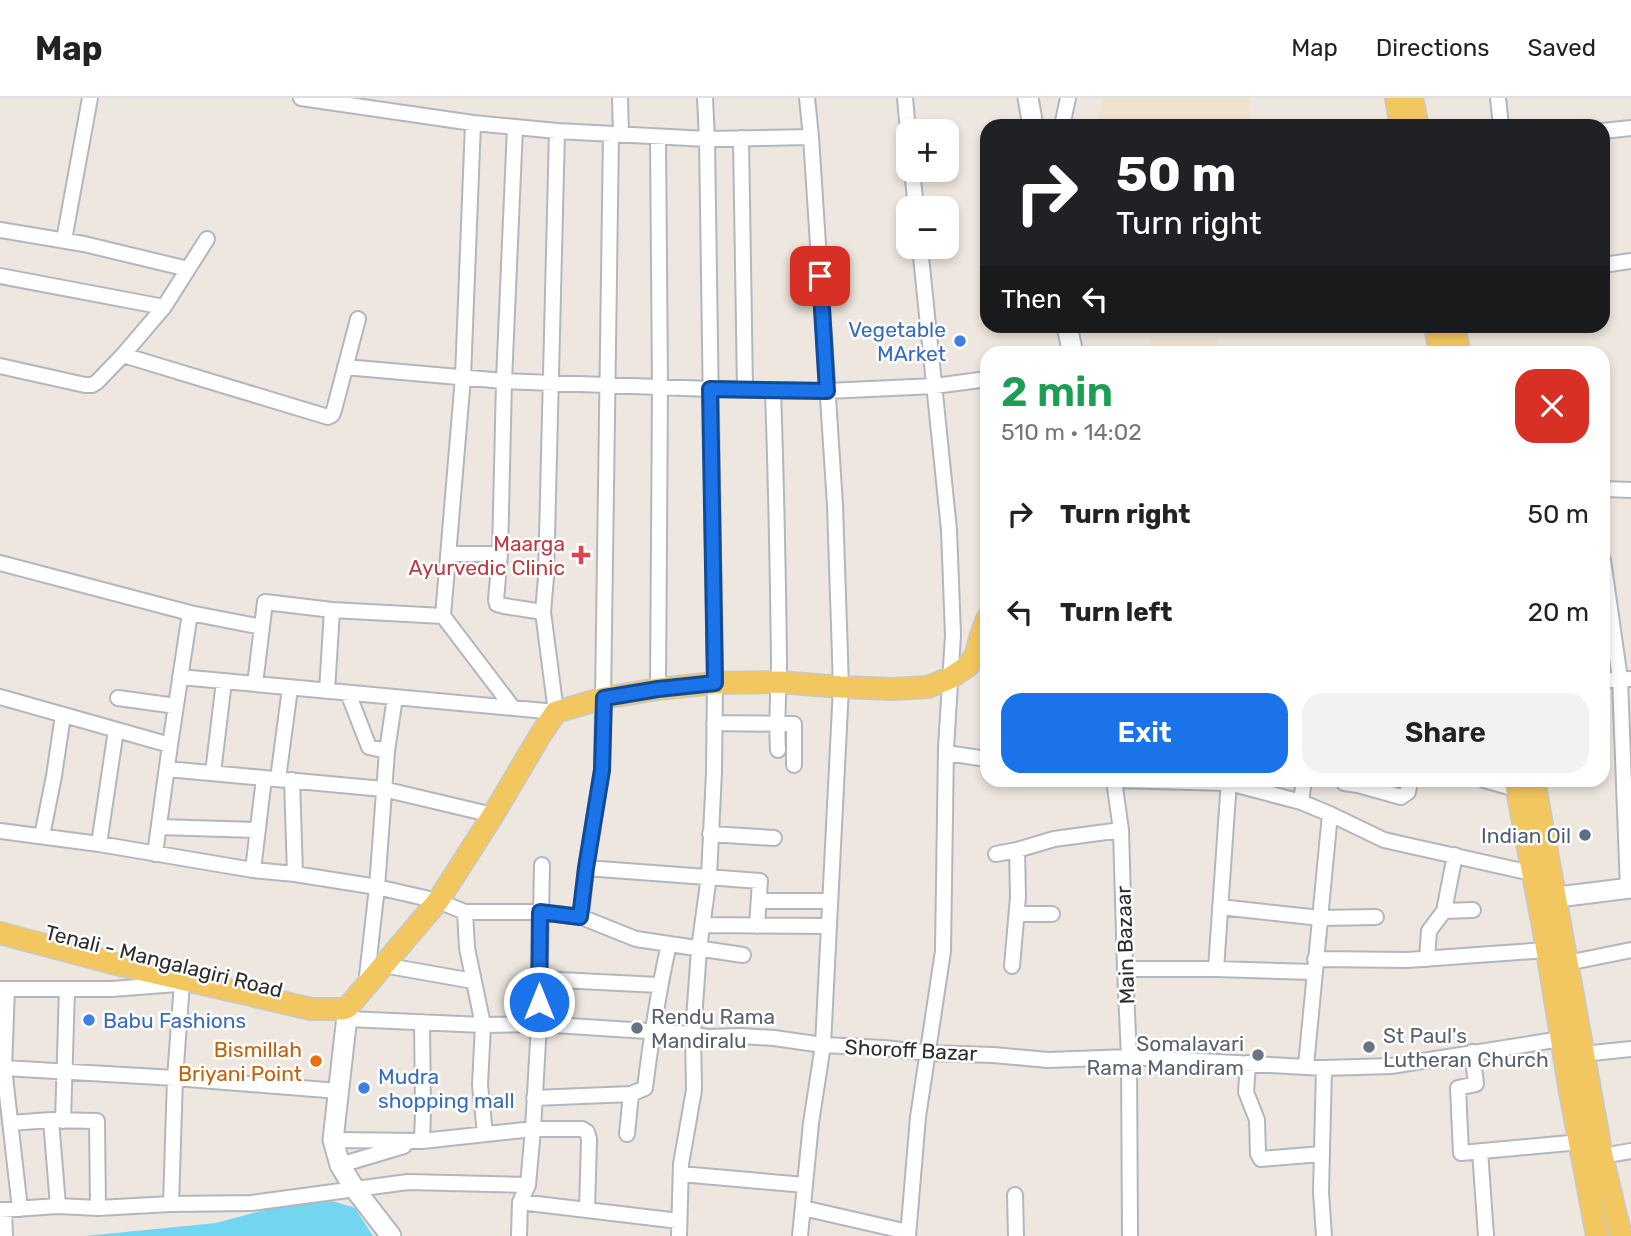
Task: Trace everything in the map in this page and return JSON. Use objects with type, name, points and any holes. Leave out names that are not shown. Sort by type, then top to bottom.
[{"type":"main road","points":[[1396,98],[1407,119]]},
{"type":"main road","points":[[1410,119],[1412,98]]},
{"type":"main road","points":[[348,1013],[365,987],[438,901],[556,712],[604,698],[715,683],[779,682],[893,689],[928,687],[950,678],[980,657]]},
{"type":"main road","points":[[1523,787],[1544,886],[1567,963],[1602,1156],[1621,1236]]},
{"type":"main road","points":[[1544,886],[1547,950],[1597,1236]]},
{"type":"main road","name":"Tenali - Mangalagiri Road","points":[[0,919],[312,998],[325,1008]]},
{"type":"main road","name":"Tenali - Mangalagiri Road","points":[[0,933],[189,983],[311,1009],[343,1009],[348,1013]]},
{"type":"street","points":[[64,240],[90,98]]},
{"type":"street","points":[[301,98],[474,123],[558,131],[706,139],[811,137]]},
{"type":"street","points":[[580,917],[602,770],[607,385],[616,134],[620,98]]},
{"type":"street","points":[[520,1202],[587,1210],[679,1229],[683,1143],[694,1090],[693,1034],[699,949],[709,877],[715,683],[705,98]]},
{"type":"street","points":[[800,1236],[811,1122],[823,1045],[841,687],[835,505],[807,98]]},
{"type":"street","points":[[905,98],[907,119]]},
{"type":"street","points":[[1028,98],[1032,119]]},
{"type":"street","points":[[1064,119],[1068,98]]},
{"type":"street","points":[[1498,98],[1500,119]]},
{"type":"street","points":[[474,123],[463,377],[443,617],[513,708]]},
{"type":"street","points":[[515,127],[500,554],[496,600],[497,604],[543,612]]},
{"type":"street","points":[[1610,130],[1631,128]]},
{"type":"street","points":[[180,677],[556,712],[543,612],[558,131]]},
{"type":"street","points":[[658,137],[658,689]]},
{"type":"street","points":[[741,138],[745,390]]},
{"type":"street","points":[[0,230],[84,244],[188,269]]},
{"type":"street","points":[[0,366],[89,385],[97,382],[164,307],[207,239]]},
{"type":"street","points":[[803,1208],[908,1234],[918,1117],[943,951],[946,753],[953,635],[949,530],[921,259]]},
{"type":"street","points":[[1610,264],[1631,261]]},
{"type":"street","points":[[0,276],[164,307]]},
{"type":"street","points":[[123,355],[328,417],[334,410],[358,319]]},
{"type":"street","points":[[345,367],[505,381],[745,390],[827,391],[935,386],[980,380]]},
{"type":"street","points":[[773,390],[778,519],[778,750]]},
{"type":"street","points":[[1610,489],[1631,490]]},
{"type":"street","points":[[448,554],[500,554]]},
{"type":"street","points":[[0,563],[191,613],[262,627]]},
{"type":"street","points":[[1247,787],[1301,802],[1384,840],[1455,855],[1544,886],[1630,888],[1625,679],[1610,598]]},
{"type":"street","points":[[255,684],[265,602],[332,610],[443,617]]},
{"type":"street","points":[[327,691],[332,610]]},
{"type":"street","points":[[155,854],[191,613]]},
{"type":"street","points":[[213,773],[224,681]]},
{"type":"street","points":[[253,870],[258,830],[278,779],[290,688]]},
{"type":"street","points":[[348,693],[369,747],[387,751]]},
{"type":"street","points":[[0,697],[170,745]]},
{"type":"street","points":[[365,987],[377,887],[383,789],[395,697]]},
{"type":"street","points":[[118,698],[176,706]]},
{"type":"street","points":[[42,836],[63,715]]},
{"type":"street","points":[[714,723],[794,724],[794,765]]},
{"type":"street","points":[[99,845],[117,730]]},
{"type":"street","points":[[946,753],[980,758]]},
{"type":"street","points":[[167,769],[383,789],[493,815]]},
{"type":"street","points":[[278,779],[295,874]]},
{"type":"street","name":"Main Bazaar","points":[[1115,787],[1121,830],[1129,1057],[1130,1236]]},
{"type":"street","points":[[1216,969],[1229,787]]},
{"type":"street","points":[[1301,802],[1303,787]]},
{"type":"street","points":[[1365,787],[1401,797],[1408,792],[1409,787]]},
{"type":"street","points":[[1306,1066],[1330,814]]},
{"type":"street","points":[[159,827],[258,830]]},
{"type":"street","points":[[996,854],[1054,839],[1121,830]]},
{"type":"street","points":[[0,831],[377,887],[438,901],[465,912],[540,912],[580,917],[636,939],[743,955]]},
{"type":"street","points":[[710,835],[774,838]]},
{"type":"street","points":[[1012,966],[1018,898],[1017,850]]},
{"type":"street","points":[[1427,959],[1429,931],[1444,911],[1455,855]]},
{"type":"street","points":[[519,1236],[520,1202],[528,1185],[533,1129],[539,1024],[541,865]]},
{"type":"street","points":[[586,868],[760,881],[758,926]]},
{"type":"street","points":[[760,901],[830,901]]},
{"type":"street","points":[[1220,907],[1320,918],[1376,917]]},
{"type":"street","points":[[1444,911],[1473,910]]},
{"type":"street","points":[[465,912],[467,948],[483,1025],[480,1085],[485,1134]]},
{"type":"street","points":[[1017,914],[1052,914]]},
{"type":"street","points":[[702,925],[829,926]]},
{"type":"street","points":[[534,1098],[631,1094],[645,1088],[659,985],[669,944]]},
{"type":"street","points":[[1125,969],[1315,965],[1547,950]]},
{"type":"street","points":[[1567,963],[1631,950]]},
{"type":"street","points":[[383,965],[473,981]]},
{"type":"street","points":[[540,979],[659,985]]},
{"type":"street","points":[[20,1209],[4,1068],[4,989],[112,989],[189,983],[175,1078],[172,1204]]},
{"type":"street","points":[[58,1206],[57,1120],[65,1071],[67,989]]},
{"type":"street","points":[[348,1013],[334,1140],[340,1166],[391,1236]]},
{"type":"street","name":"Shoroff Bazar","points":[[348,1013],[422,1022],[539,1024],[708,1037],[774,1038],[823,1045],[1048,1060],[1129,1057],[1324,1068],[1391,1066],[1561,1039]]},
{"type":"street","points":[[422,1022],[422,1141]]},
{"type":"street","points":[[1583,1054],[1631,1049]]},
{"type":"street","points":[[1472,1052],[1476,1084],[1458,1088],[1461,1153],[1580,1142]]},
{"type":"street","points":[[1248,1063],[1246,1092],[1257,1120],[1258,1154],[1261,1159],[1321,1154]]},
{"type":"street","points":[[4,1068],[338,1091]]},
{"type":"street","points":[[1324,1068],[1321,1154],[1324,1236]]},
{"type":"street","points":[[627,1134],[631,1094]]},
{"type":"street","points":[[10,1123],[97,1121],[98,1208]]},
{"type":"street","points":[[334,1140],[422,1141],[533,1129],[582,1129],[587,1132],[587,1210]]},
{"type":"street","points":[[340,1166],[422,1141]]},
{"type":"street","points":[[1480,1151],[1486,1236]]},
{"type":"street","points":[[1602,1156],[1631,1151]]},
{"type":"street","points":[[681,1174],[805,1185]]},
{"type":"street","points":[[5,1236],[2,1210],[58,1206],[98,1208],[251,1203],[408,1182],[528,1185]]},
{"type":"street","points":[[1015,1195],[1016,1236]]},
{"type":"shaded area","points":[[1103,98],[1249,98],[1250,119],[1098,119]]},
{"type":"shaded area","points":[[1218,338],[1218,346],[1152,346],[1151,339]]},
{"type":"water","points":[[329,1200],[355,1208],[373,1236],[85,1236],[216,1223],[264,1210]]},
{"type":"place","name":"Vegetable MArket","points":[[960,341]]},
{"type":"place","name":"Maarga Ayurvedic Clinic","points":[[581,555]]},
{"type":"place","name":"Indian Oil","points":[[1585,835]]},
{"type":"place","name":"Babu Fashions","points":[[89,1020]]},
{"type":"place","name":"Rendu Rama Mandiralu","points":[[637,1028]]},
{"type":"place","name":"St Paul's Lutheran Church","points":[[1369,1047]]},
{"type":"place","name":"Somalavari Rama Mandiram","points":[[1258,1055]]},
{"type":"place","name":"Bismillah Briyani Point","points":[[316,1061]]},
{"type":"place","name":"Mudra shopping mall","points":[[364,1088]]},
{"type":"route","points":[[539,1002],[540,912],[580,917],[602,770],[604,698],[715,683],[710,389],[827,391],[820,276]]}]
